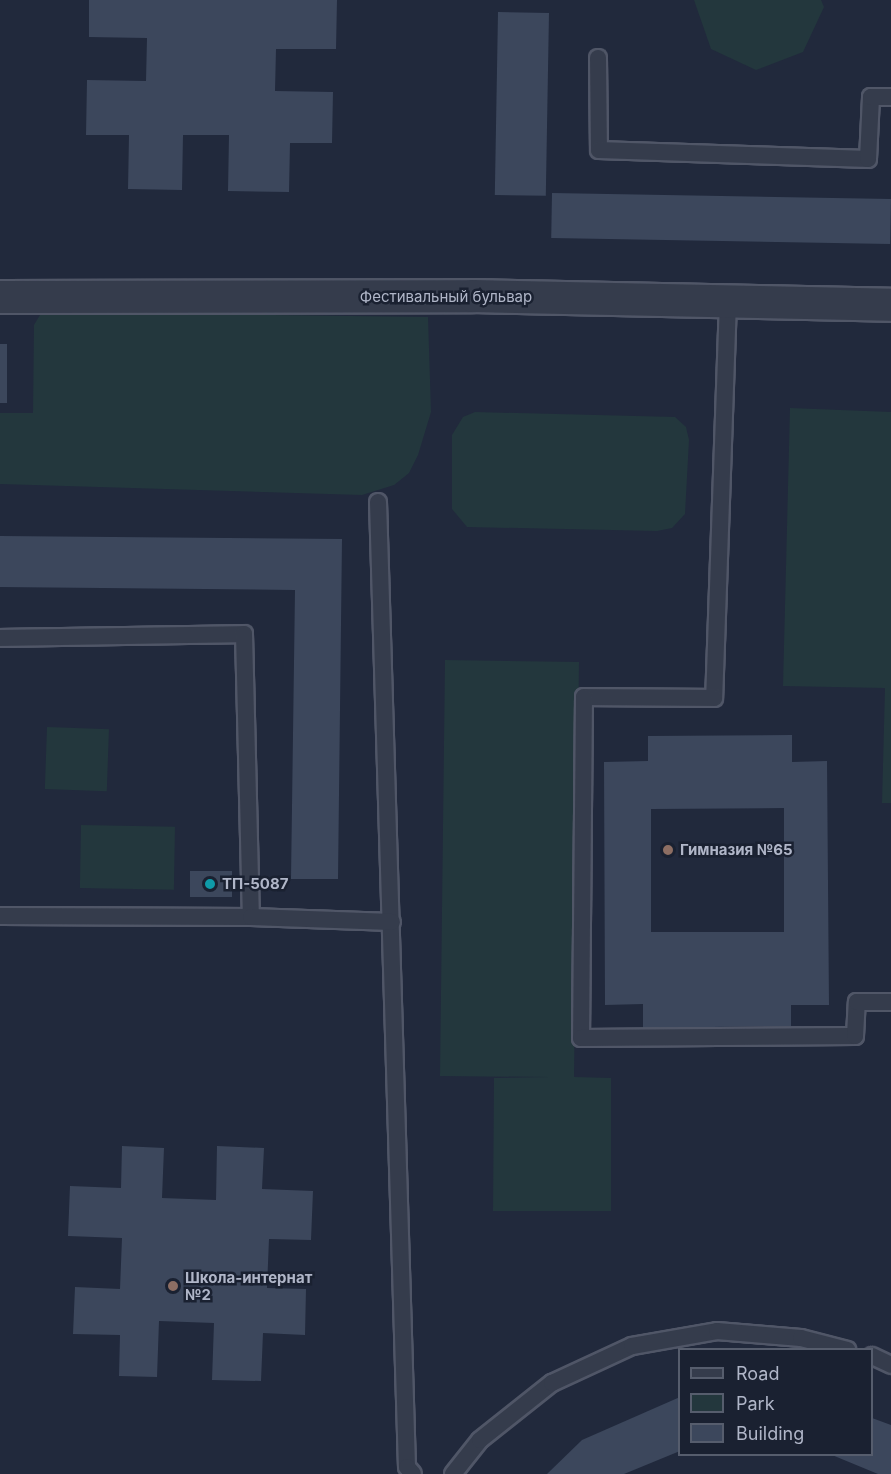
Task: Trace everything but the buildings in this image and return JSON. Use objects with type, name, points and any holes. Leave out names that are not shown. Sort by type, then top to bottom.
[{"type":"street","name":"Фестивальный бульвар","points":[[0,297],[473,296],[891,305]]},
{"type":"lane","points":[[598,58],[599,150],[868,159],[871,97],[891,97]]},
{"type":"lane","points":[[728,302],[714,698],[584,697],[581,1038],[855,1036],[856,1002],[891,1002]]},
{"type":"lane","points":[[378,502],[407,1467],[413,1474]]},
{"type":"lane","points":[[0,638],[244,634],[251,917]]},
{"type":"lane","points":[[0,916],[251,917],[392,922]]},
{"type":"lane","points":[[453,1474],[480,1440],[552,1383],[632,1346],[717,1331],[801,1338],[839,1348]]},
{"type":"lane","points":[[873,1356],[891,1365]]},
{"type":"green space","points":[[694,0],[821,0],[824,7],[803,52],[756,70],[711,49]]},
{"type":"green space","points":[[54,312],[428,317],[431,412],[418,455],[409,473],[394,485],[362,495],[0,484],[0,413],[33,413],[34,325],[40,315]]},
{"type":"green space","points":[[790,408],[891,412],[891,803],[882,803],[885,688],[783,686]]},
{"type":"green space","points":[[475,412],[675,417],[686,427],[689,440],[685,514],[672,528],[657,531],[467,527],[452,509],[452,435],[463,417]]},
{"type":"green space","points":[[445,660],[579,662],[574,1077],[611,1078],[611,1211],[493,1211],[494,1078],[550,1077],[440,1076]]},
{"type":"green space","points":[[47,727],[109,729],[107,791],[45,789]]},
{"type":"green space","points":[[81,825],[175,827],[174,890],[80,888]]},
{"type":"place","name":"Гимназия №65","points":[[668,850]]},
{"type":"place","name":"ТП-5087","points":[[210,884]]},
{"type":"place","name":"Школа-интернат №2","points":[[173,1286]]}]
